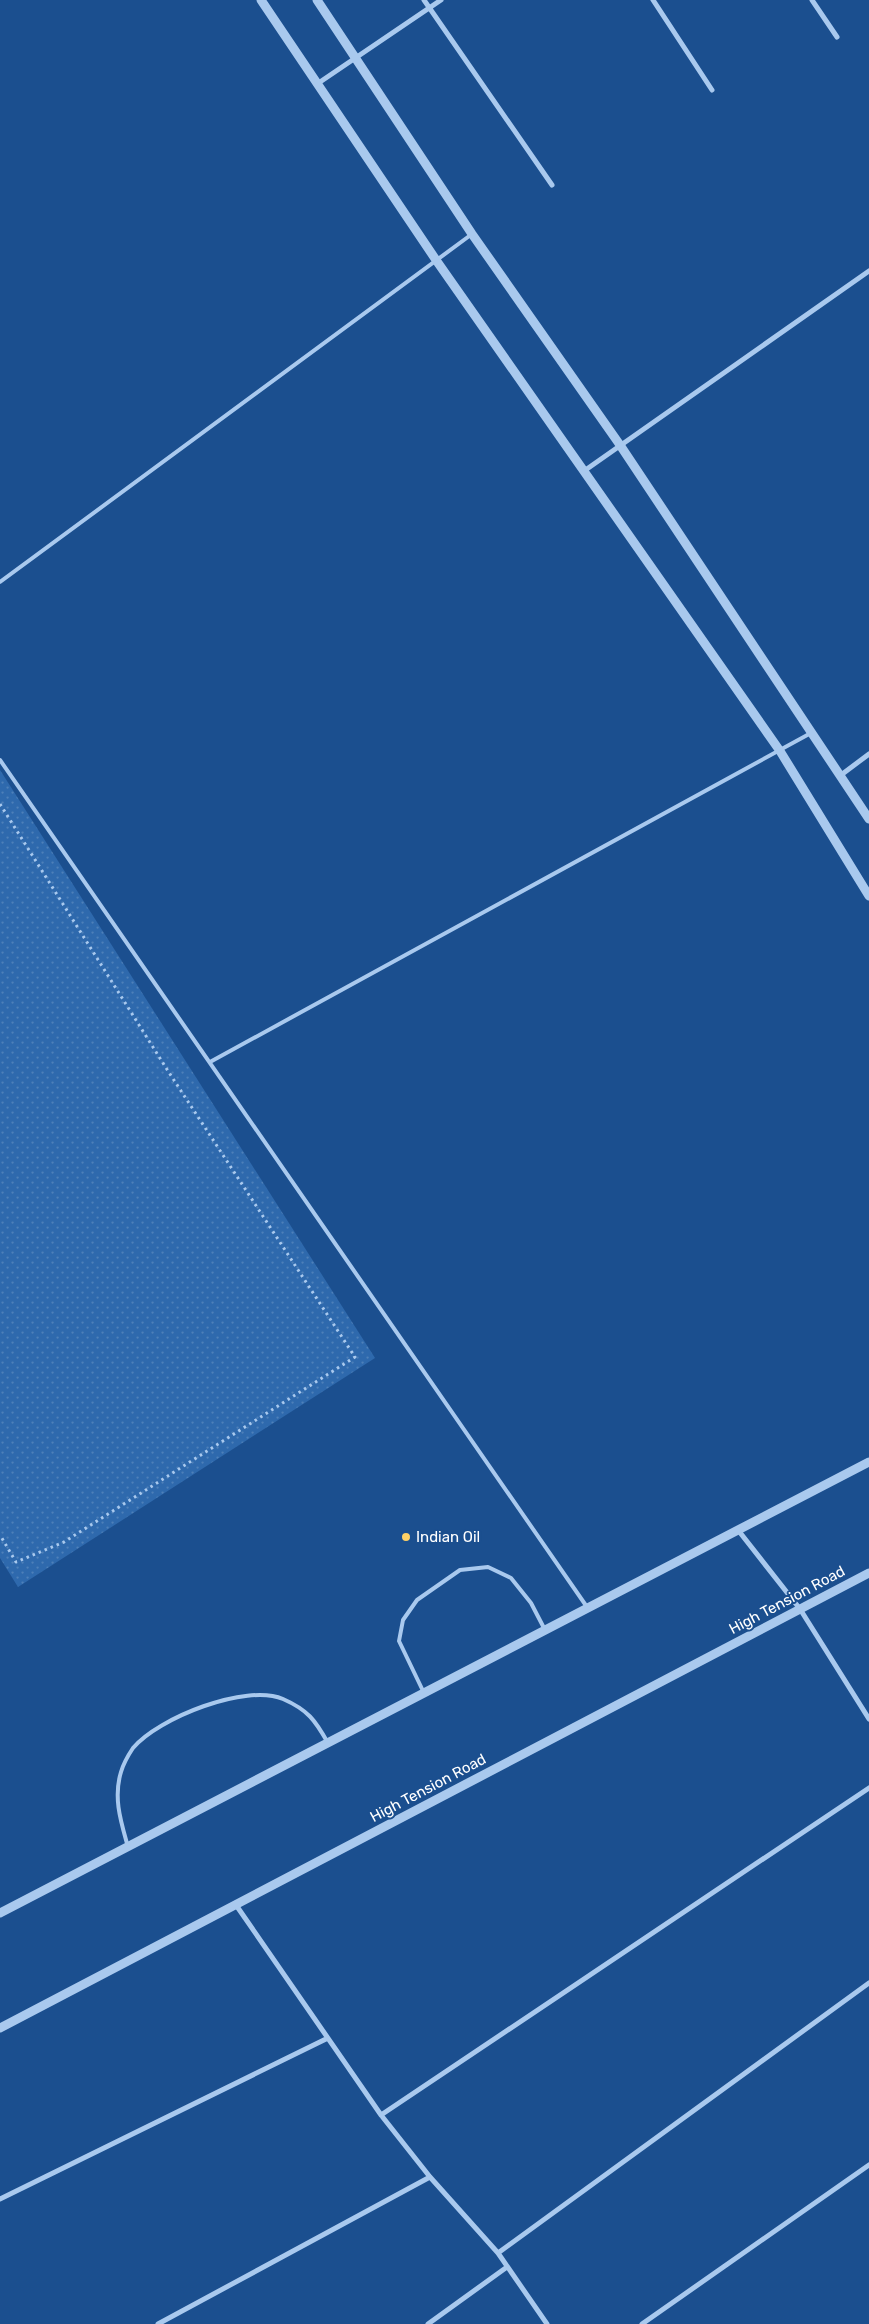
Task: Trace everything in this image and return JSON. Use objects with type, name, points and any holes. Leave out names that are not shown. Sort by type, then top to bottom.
[{"type":"street","points":[[261,0],[436,260],[780,751],[869,896]]},
{"type":"street","points":[[317,0],[472,234],[620,445],[869,819]]},
{"type":"street","points":[[424,0],[552,185]]},
{"type":"street","points":[[317,84],[356,60],[441,0]]},
{"type":"street","points":[[653,0],[712,90]]},
{"type":"street","points":[[812,0],[837,37]]},
{"type":"street","points":[[584,471],[869,271]]},
{"type":"street","points":[[841,775],[869,754]]},
{"type":"street","points":[[0,1914],[869,1462]]},
{"type":"street","points":[[738,1530],[800,1609],[868,1717]]},
{"type":"street","name":"High Tension Road","points":[[0,2028],[869,1573]]},
{"type":"street","points":[[381,2115],[869,1788]]},
{"type":"street","points":[[236,1904],[381,2115],[430,2177],[498,2252],[547,2324]]},
{"type":"street","points":[[498,2252],[869,1983]]},
{"type":"street","points":[[0,2199],[328,2038]]},
{"type":"street","points":[[642,2324],[869,2165]]},
{"type":"street","points":[[158,2324],[430,2177]]},
{"type":"street","points":[[428,2324],[507,2267]]},
{"type":"lane","points":[[0,582],[472,234]]},
{"type":"lane","points":[[210,1062],[811,733]]},
{"type":"lane","points":[[0,760],[589,1608]]},
{"type":"lane","points":[[424,1693],[399,1641],[402,1620],[417,1600],[460,1570],[488,1567],[511,1578],[531,1603],[546,1631]]},
{"type":"lane","points":[[128,1847],[117,1806],[121,1772],[133,1748],[156,1731],[196,1707],[249,1695],[282,1698],[313,1717],[328,1743]]},
{"type":"path","points":[[0,804],[168,1072],[355,1357],[64,1542],[16,1562],[0,1535]]},
{"type":"shaded area","points":[[0,770],[375,1358],[18,1587],[0,1558]]},
{"type":"place","name":"Indian Oil","points":[[406,1537]]}]
